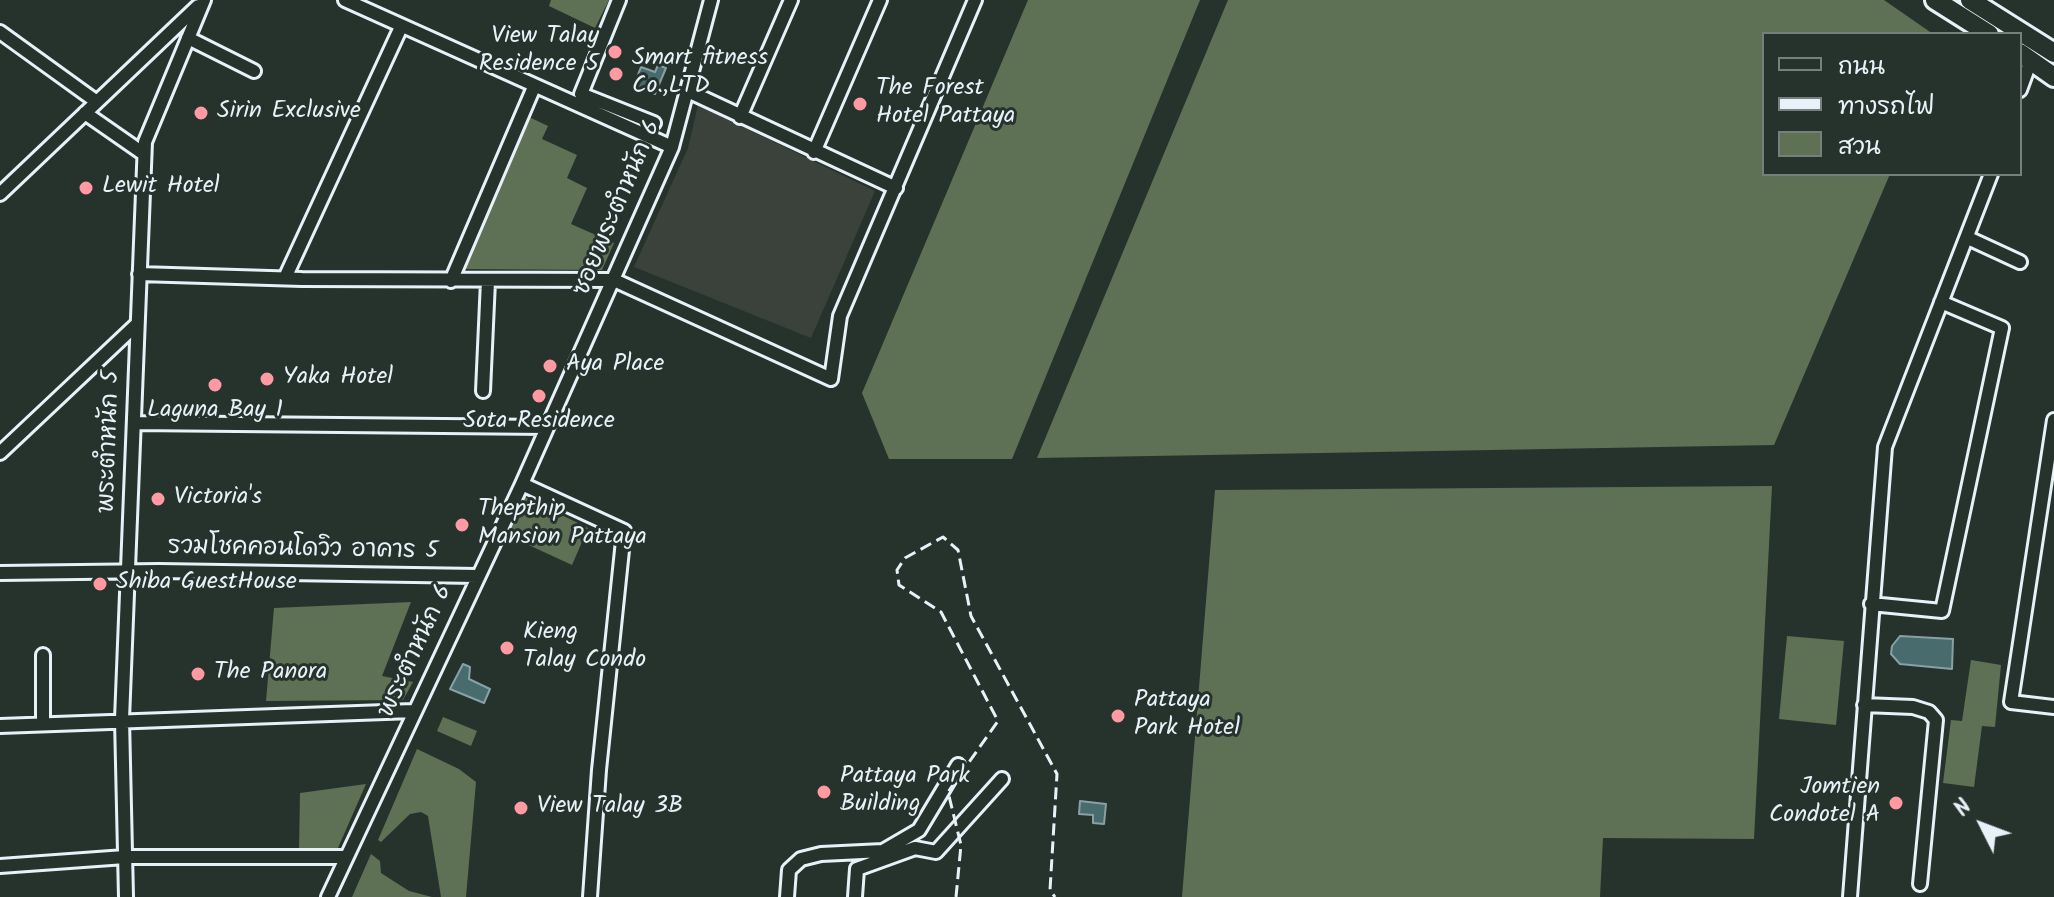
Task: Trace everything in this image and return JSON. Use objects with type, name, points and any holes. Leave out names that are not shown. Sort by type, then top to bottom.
[{"type":"main road","points":[[1935,0],[1986,32]]},
{"type":"main road","points":[[1970,0],[2021,32]]},
{"type":"main road","points":[[2022,33],[2054,53]]},
{"type":"main road","points":[[2025,57],[2054,77]]},
{"type":"street","points":[[345,0],[672,147]]},
{"type":"street","points":[[619,0],[581,94],[654,123]]},
{"type":"street","points":[[696,0],[710,3]]},
{"type":"street","points":[[740,117],[791,0]]},
{"type":"street","points":[[814,152],[880,0]]},
{"type":"street","points":[[139,274],[451,281],[614,280],[831,379],[840,316],[975,0]]},
{"type":"street","points":[[0,194],[202,1]]},
{"type":"street","name":"พระตำหนัก 5","points":[[126,897],[122,719],[145,142],[202,1]]},
{"type":"street","name":"ซอยพระตำหนัก 6","points":[[546,427],[672,147],[690,92],[710,3]]},
{"type":"street","points":[[285,278],[401,27]]},
{"type":"street","points":[[0,32],[97,102]]},
{"type":"street","points":[[188,38],[254,71]]},
{"type":"street","points":[[2022,77],[2025,57]]},
{"type":"street","points":[[451,281],[534,87]]},
{"type":"street","points":[[690,92],[896,188]]},
{"type":"street","points":[[85,113],[144,154]]},
{"type":"street","points":[[1850,897],[1885,447],[1990,176]]},
{"type":"street","points":[[1968,238],[2020,262]]},
{"type":"street","points":[[483,391],[488,281]]},
{"type":"street","points":[[1871,604],[1942,611],[2002,328],[1941,302]]},
{"type":"street","points":[[0,453],[137,324]]},
{"type":"street","points":[[2054,420],[2011,702],[2054,707]]},
{"type":"street","points":[[134,423],[546,427]]},
{"type":"street","name":"พระตำหนัก 6","points":[[328,897],[546,427]]},
{"type":"street","points":[[522,484],[624,531],[599,770],[590,897]]},
{"type":"street","name":"รวมโชคคอนโดวิว อาคาร 5","points":[[0,573],[128,571],[477,576]]},
{"type":"street","points":[[43,655],[43,724]]},
{"type":"street","points":[[1864,705],[1913,707],[1929,712],[1936,720],[1920,884]]},
{"type":"street","points":[[0,726],[122,719],[413,711]]},
{"type":"street","points":[[787,897],[789,870],[801,859],[821,854],[883,851],[919,830],[958,765]]},
{"type":"street","points":[[855,897],[857,869],[915,848],[936,852],[1002,779]]},
{"type":"street","points":[[0,866],[125,857],[346,857]]},
{"type":"shaded area","points":[[698,105],[875,191],[811,338],[634,267],[688,148]]},
{"type":"green space","points":[[551,0],[609,0],[595,28],[549,6]]},
{"type":"green space","points":[[1028,0],[1200,0],[1012,459],[889,459],[862,393]]},
{"type":"green space","points":[[1228,0],[1884,0],[1930,32],[1762,32],[1762,176],[1889,176],[1774,445],[1037,458]]},
{"type":"green space","points":[[529,117],[548,126],[542,139],[577,155],[567,178],[587,188],[571,224],[614,243],[602,270],[461,269]]},
{"type":"green space","points":[[1772,486],[1754,839],[1603,838],[1600,897],[1182,897],[1215,490]]},
{"type":"green space","points":[[525,497],[588,528],[572,565],[507,535],[509,524]]},
{"type":"green space","points":[[411,602],[382,676],[413,682],[403,700],[266,701],[274,608]]},
{"type":"green space","points":[[1787,636],[1844,641],[1836,725],[1779,719]]},
{"type":"green space","points":[[1971,660],[2001,665],[1995,727],[1982,726],[1974,787],[1943,783],[1951,720],[1962,721]]},
{"type":"green space","points":[[443,717],[477,731],[471,746],[437,731]]},
{"type":"green space","points":[[417,749],[459,769],[476,782],[466,897],[441,897],[428,816],[421,812],[410,814],[381,842],[378,840]]},
{"type":"green space","points":[[366,784],[338,848],[299,850],[300,793]]},
{"type":"green space","points":[[371,854],[380,861],[381,873],[409,891],[432,897],[352,897]]},
{"type":"water","points":[[658,65],[666,68],[655,94],[634,85],[641,67],[655,72]]},
{"type":"water","points":[[1900,636],[1953,639],[1952,669],[1900,664],[1891,654],[1892,646]]},
{"type":"water","points":[[463,664],[470,667],[469,679],[490,689],[484,703],[450,689]]},
{"type":"water","points":[[1080,801],[1106,804],[1104,824],[1093,823],[1093,815],[1079,814]]},
{"type":"railway","points":[[956,897],[961,845],[948,792],[998,721],[941,612],[899,585],[897,570],[905,558],[943,537],[958,550],[971,616],[1057,774],[1050,890],[1055,897]]},
{"type":"place","name":"View Talay Residence 5","points":[[615,52]]},
{"type":"place","name":"Smart fitness Co.,LTD","points":[[616,74]]},
{"type":"place","name":"The Forest Hotel Pattaya","points":[[860,104]]},
{"type":"place","name":"Sirin Exclusive","points":[[201,113]]},
{"type":"place","name":"Lewit Hotel","points":[[86,188]]},
{"type":"place","name":"Aya Place","points":[[550,366]]},
{"type":"place","name":"Yaka Hotel","points":[[267,379]]},
{"type":"place","name":"Laguna Bay 1","points":[[215,385]]},
{"type":"place","name":"Sota Residence","points":[[539,396]]},
{"type":"place","name":"Victoria's","points":[[158,499]]},
{"type":"place","name":"Thepthip Mansion Pattaya","points":[[462,525]]},
{"type":"place","name":"Shiba GuestHouse","points":[[100,584]]},
{"type":"place","name":"Kieng Talay Condo","points":[[507,648]]},
{"type":"place","name":"The Panora","points":[[198,674]]},
{"type":"place","name":"Pattaya Park Hotel","points":[[1118,716]]},
{"type":"place","name":"Pattaya Park Building","points":[[824,792]]},
{"type":"place","name":"Jomtien Condotel A","points":[[1896,803]]},
{"type":"place","name":"View Talay 3B","points":[[521,808]]}]
